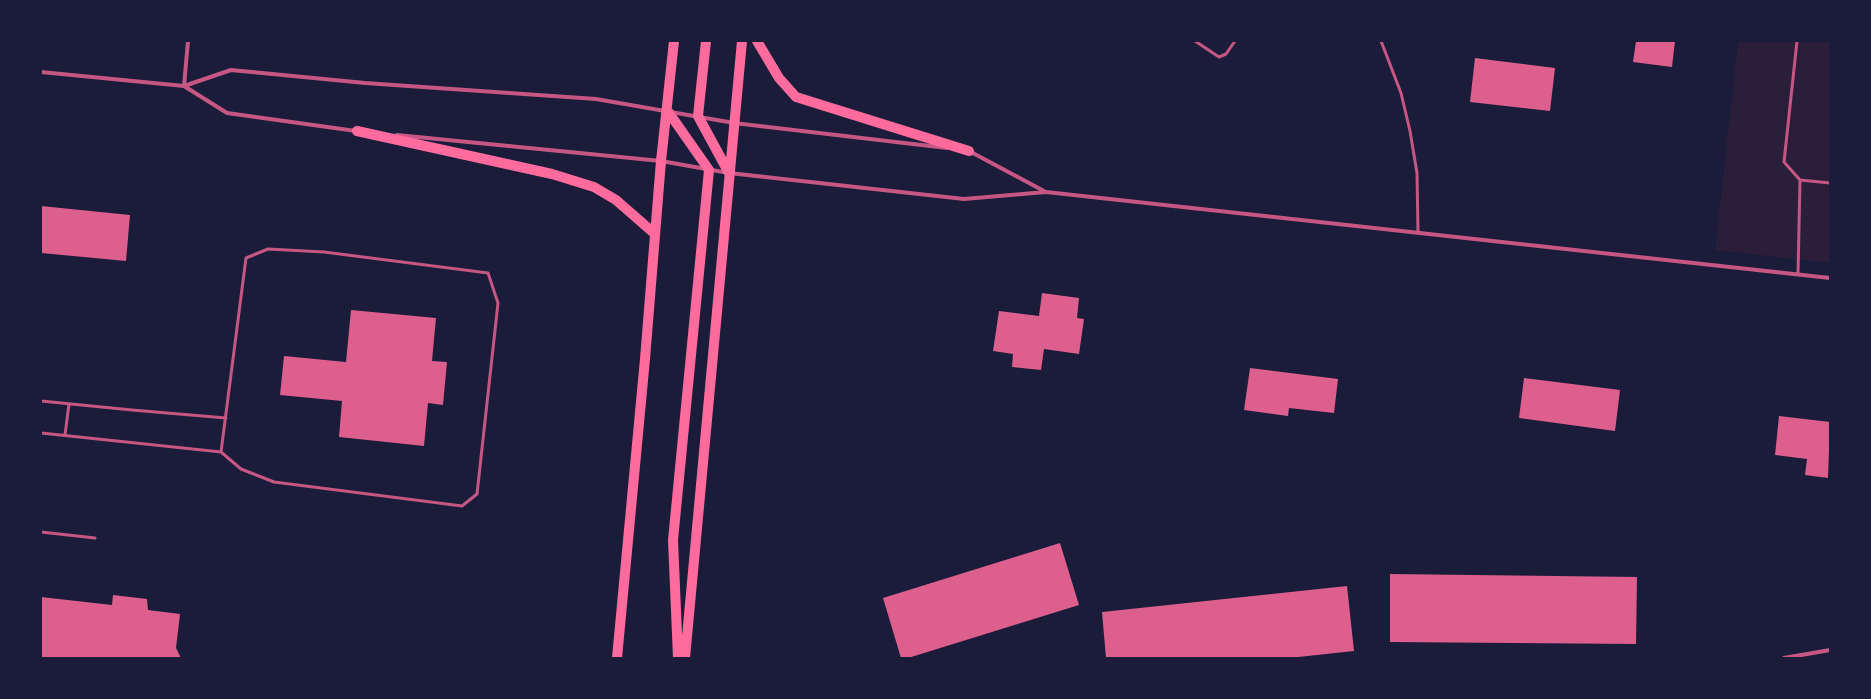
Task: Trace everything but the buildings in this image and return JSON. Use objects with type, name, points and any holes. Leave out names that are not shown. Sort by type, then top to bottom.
[{"type":"main road","points":[[617,658],[661,161],[674,41]]},
{"type":"main road","points":[[706,41],[698,116],[729,173]]},
{"type":"main road","points":[[685,658],[742,41]]},
{"type":"main road","points":[[757,41],[779,78],[796,97],[969,151]]},
{"type":"main road","points":[[667,110],[709,170],[673,540],[678,658]]},
{"type":"main road","points":[[358,131],[552,174],[594,186],[616,200],[655,234]]},
{"type":"street","points":[[184,86],[188,41]]},
{"type":"street","points":[[41,72],[184,86],[230,70],[365,83],[596,99],[667,110],[734,123],[969,151],[1046,192]]},
{"type":"street","points":[[184,86],[227,113],[358,131],[661,161],[729,173],[964,199],[1046,192],[1830,278]]},
{"type":"street","points":[[1784,658],[1830,650]]},
{"type":"lane","points":[[1195,41],[1219,57],[1226,54],[1235,41]]},
{"type":"lane","points":[[1381,41],[1401,93],[1410,131],[1417,173],[1418,233]]},
{"type":"lane","points":[[1797,41],[1784,162],[1800,180],[1830,183]]},
{"type":"lane","points":[[1798,274],[1800,180]]},
{"type":"lane","points":[[41,433],[222,452],[241,469],[274,482],[462,506],[477,494],[498,303],[488,273],[324,252],[268,249],[246,258],[222,452]]},
{"type":"lane","points":[[41,401],[226,418]]},
{"type":"lane","points":[[65,435],[69,404]]},
{"type":"lane","points":[[41,532],[95,538]]},
{"type":"shaded area","points":[[1738,41],[1830,41],[1830,263],[1715,250]]}]
